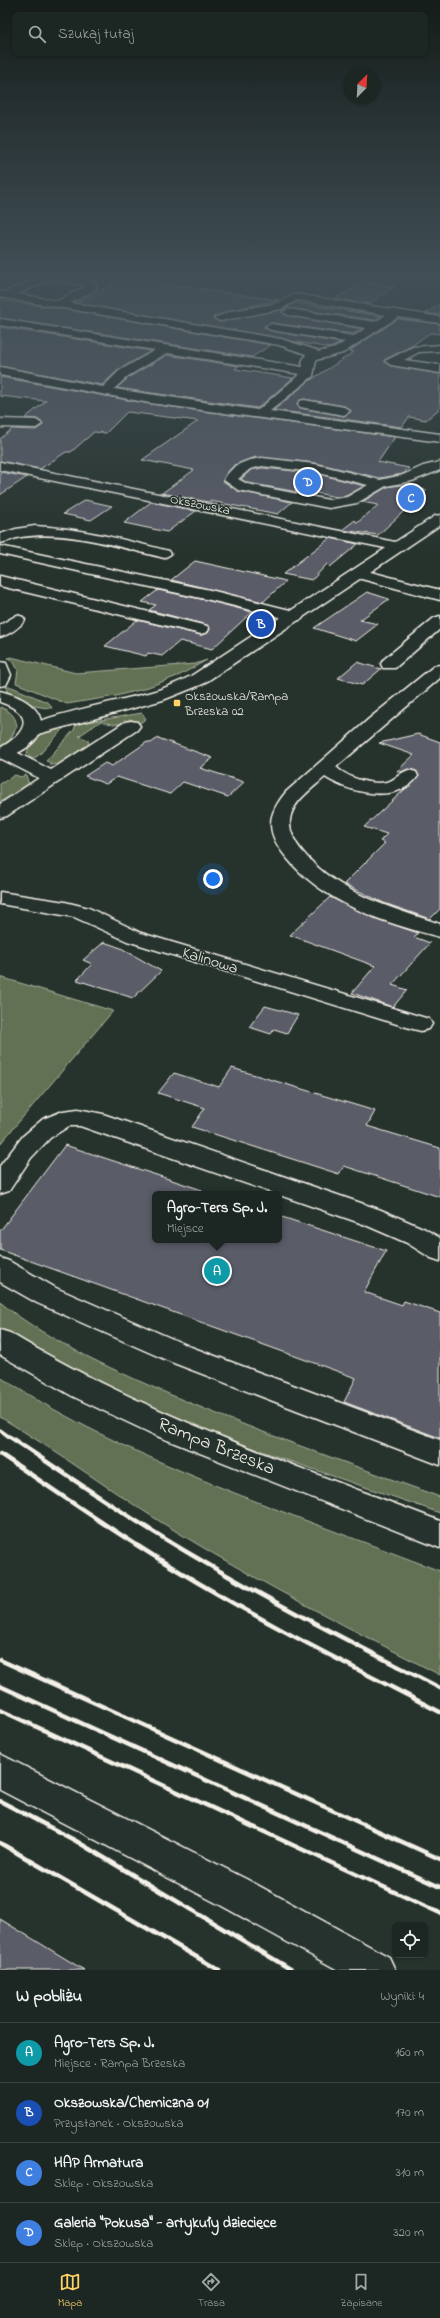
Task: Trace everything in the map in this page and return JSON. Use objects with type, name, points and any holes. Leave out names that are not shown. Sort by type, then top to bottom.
[{"type":"main road","points":[[107,390],[108,384],[130,370]]},
{"type":"main road","points":[[262,414],[264,410],[304,379],[308,370]]},
{"type":"main road","points":[[0,371],[150,399]]},
{"type":"main road","points":[[25,388],[84,395],[150,399],[440,438]]},
{"type":"main road","points":[[304,404],[357,413]]},
{"type":"main road","points":[[380,417],[440,428]]},
{"type":"main road","points":[[0,423],[36,424]]},
{"type":"main road","points":[[381,484],[273,462],[252,463],[234,473],[231,480],[243,487],[329,504],[338,518],[354,501],[381,484],[412,477],[421,471],[440,466]]},
{"type":"main road","name":"Okszowska","points":[[0,466],[338,518],[400,547]]},
{"type":"main road","points":[[32,730],[164,694],[182,687],[212,671],[440,519]]},
{"type":"main road","points":[[0,539],[14,533],[48,531],[164,554]]},
{"type":"main road","points":[[0,550],[210,595],[296,616]]},
{"type":"main road","points":[[359,574],[440,595]]},
{"type":"main road","points":[[100,604],[122,594],[138,580]]},
{"type":"main road","points":[[0,581],[201,629]]},
{"type":"main road","points":[[0,632],[17,620]]},
{"type":"main road","points":[[389,664],[440,621]]},
{"type":"main road","points":[[0,667],[3,675],[0,681]]},
{"type":"main road","points":[[440,670],[326,766],[293,796],[284,807],[279,821],[283,837],[294,855],[334,889],[356,900],[440,932]]},
{"type":"main road","points":[[416,690],[440,686]]},
{"type":"main road","points":[[0,696],[15,701],[28,711],[33,720],[32,730],[22,742],[2,753]]},
{"type":"main road","points":[[28,711],[109,708]]},
{"type":"main road","points":[[0,812],[131,726]]},
{"type":"main road","points":[[2,753],[52,778]]},
{"type":"main road","points":[[326,766],[330,773],[337,778],[375,788],[392,787],[409,776]]},
{"type":"main road","name":"Kalinowa","points":[[0,898],[17,903],[74,910],[102,921],[134,937],[421,1024]]},
{"type":"main road","points":[[0,1185],[37,1136],[54,1122],[76,1117],[94,1120],[372,1218],[416,1236],[440,1251]]},
{"type":"main road","points":[[0,1268],[42,1292],[113,1325],[198,1360],[440,1453]]},
{"type":"main road","name":"Rampa Brzeska","points":[[0,1341],[62,1378],[153,1421],[280,1473],[440,1534]]},
{"type":"main road","points":[[0,1771],[235,1893],[363,1967]]},
{"type":"green space","points":[[11,657],[76,673],[195,664],[207,660],[180,675],[143,689],[116,696],[67,704],[16,683],[18,670],[13,661],[8,658]]},
{"type":"green space","points":[[6,687],[12,687],[49,703],[52,708],[34,706],[23,702],[7,693]]},
{"type":"green space","points":[[0,707],[12,714],[17,726],[10,740],[0,747]]},
{"type":"green space","points":[[142,713],[146,719],[140,723],[130,719],[123,723],[116,724],[101,721],[79,736],[88,740],[89,746],[63,764],[49,765],[51,763],[46,761],[74,730],[76,724]]},
{"type":"green space","points":[[62,724],[63,729],[39,755],[32,759],[27,754],[28,748],[35,738],[45,731]]},
{"type":"green space","points":[[15,775],[21,777],[26,775],[29,785],[0,806],[0,784]]},
{"type":"green space","points":[[0,977],[113,1011],[0,1144]]},
{"type":"green space","points":[[0,1302],[33,1326],[71,1348],[148,1385],[256,1429],[440,1497],[440,1513],[214,1433],[158,1411],[104,1386],[51,1358],[0,1327]]},
{"type":"green space","points":[[0,1377],[50,1407],[103,1435],[158,1461],[214,1485],[440,1571],[440,1675],[310,1607],[214,1554],[159,1521],[0,1417]]},
{"type":"building","points":[[21,370],[118,370],[102,385]]},
{"type":"building","points":[[141,370],[241,370],[293,378],[258,408],[117,388],[129,377]]},
{"type":"building","points":[[326,370],[415,370],[440,374],[440,408],[426,420],[409,417],[402,427],[274,410],[309,381]],"holes":[[[304,399],[344,406],[351,411],[344,416],[300,408],[297,403]]]},
{"type":"building","points":[[0,377],[150,404],[395,437],[378,462],[409,468],[403,474],[380,478],[315,463],[256,457],[234,465],[226,474],[223,481],[238,491],[292,502],[278,514],[162,493],[194,470],[142,460],[198,421],[127,412],[106,433],[94,432],[71,452],[66,452],[40,469],[0,461],[0,439],[12,429],[36,430],[43,425],[43,423],[37,419],[25,418],[46,401],[0,396]]},
{"type":"building","points":[[262,468],[315,473],[364,486],[346,496],[337,497],[306,491],[303,493],[248,483],[241,479],[251,470]]},
{"type":"building","points":[[0,472],[27,477],[0,495]]},
{"type":"building","points":[[401,485],[427,490],[378,535],[342,530],[355,520],[357,523],[378,505],[362,502],[387,487]]},
{"type":"building","points":[[85,500],[112,506],[91,520],[63,514]]},
{"type":"building","points":[[151,502],[196,511],[167,532],[124,523]]},
{"type":"building","points":[[330,538],[358,544],[330,567],[327,564],[312,580],[283,574]]},
{"type":"building","points":[[195,561],[286,581],[263,602],[171,580]]},
{"type":"building","points":[[158,590],[252,612],[212,649],[180,641],[162,656],[148,653],[146,656],[105,646],[137,620],[201,635],[208,633],[210,628],[207,625],[149,610],[156,605],[142,602]]},
{"type":"building","points":[[367,592],[389,599],[360,620],[378,624],[356,641],[314,628]]},
{"type":"building","points":[[357,662],[381,669],[362,685],[338,678]]},
{"type":"building","points":[[418,734],[440,742],[440,909],[430,919],[384,903],[344,884],[385,843],[380,841],[387,834],[364,827],[419,776],[416,771],[409,769],[401,772],[397,771],[414,755],[379,743]]},
{"type":"building","points":[[158,738],[213,758],[200,768],[244,782],[228,797],[183,782],[170,794],[117,777],[106,784],[85,776],[105,763],[112,766],[147,742],[151,743]]},
{"type":"building","points":[[330,897],[376,919],[418,933],[414,937],[430,943],[392,985],[407,990],[393,1007],[352,993],[375,966],[290,935]]},
{"type":"building","points":[[104,942],[121,948],[161,971],[133,998],[77,980],[92,964],[83,960]]},
{"type":"building","points":[[265,1006],[298,1015],[287,1033],[274,1029],[271,1034],[249,1027]]},
{"type":"building","points":[[232,1068],[375,1111],[367,1126],[440,1148],[440,1197],[344,1166],[339,1174],[192,1127],[205,1108],[158,1093],[174,1073],[219,1087]]},
{"type":"building","points":[[65,1145],[202,1190],[152,1191],[152,1243],[282,1243],[282,1217],[386,1251],[364,1292],[402,1305],[404,1301],[440,1313],[440,1438],[344,1402],[356,1378],[0,1250],[0,1231]]},
{"type":"building","points":[[0,1919],[84,1970],[0,1970]]},
{"type":"railway","points":[[0,1430],[11,1438]]},
{"type":"railway","points":[[10,1437],[79,1484],[173,1544],[288,1609],[440,1688]]},
{"type":"railway","points":[[0,1454],[132,1542],[241,1608],[440,1712]]},
{"type":"railway","points":[[0,1660],[440,1859]]},
{"type":"railway","points":[[0,1686],[440,1887]]},
{"type":"railway","points":[[0,1710],[440,1913]]},
{"type":"railway","points":[[0,1801],[76,1841],[292,1970]]},
{"type":"railway","points":[[0,1843],[219,1970]]},
{"type":"place","name":"Galeria \"Pokusa\" - artykuły dziecięce","points":[[308,482]]},
{"type":"place","name":"HAP Armatura","points":[[411,498]]},
{"type":"place","name":"Okszowska/Chemiczna 01","points":[[261,624]]},
{"type":"place","name":"Okszowska/Rampa Brzeska 02","points":[[177,703]]},
{"type":"place","name":"Agro-Ters Sp. J.","points":[[217,1271]]}]
